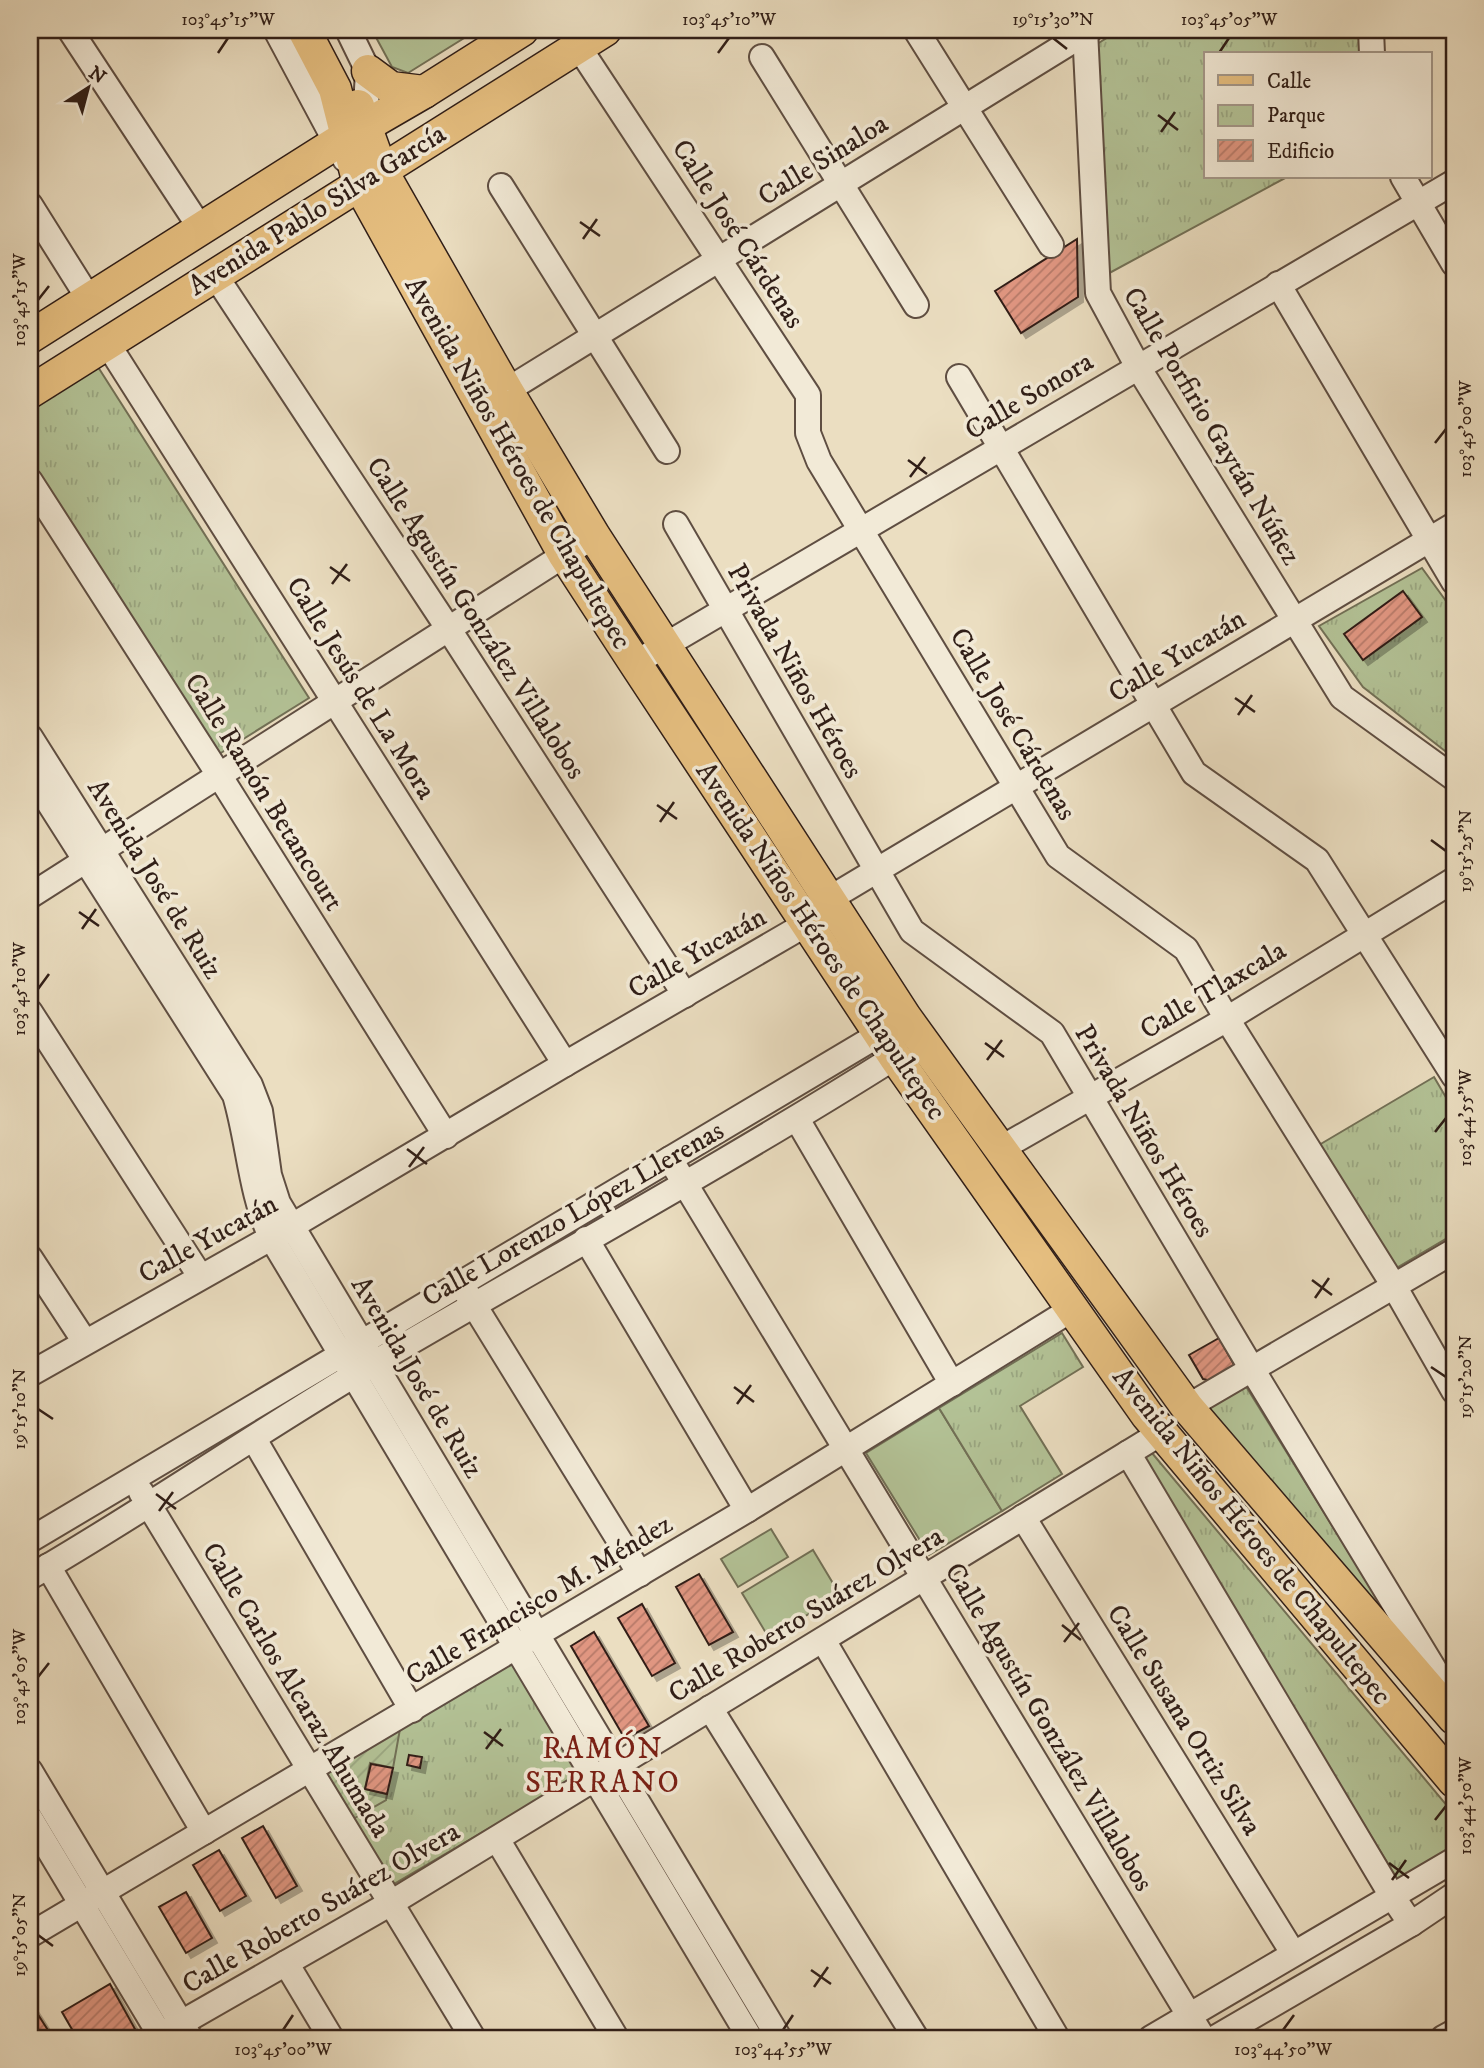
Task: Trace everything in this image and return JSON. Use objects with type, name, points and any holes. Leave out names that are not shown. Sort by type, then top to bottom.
[{"type":"main road","name":"Avenida Niños Héroes de Chapultepec","points":[[304,30],[335,89],[349,135],[494,399],[565,554],[635,663],[888,1046],[1161,1433],[1453,1778]]},
{"type":"main road","name":"Avenida Niños Héroes de Chapultepec","points":[[324,30],[350,80],[349,135]]},
{"type":"main road","name":"Avenida Pablo Silva García","points":[[30,337],[349,135],[523,30]]},
{"type":"main road","name":"Avenida Pablo Silva García","points":[[30,392],[605,30]]},
{"type":"main road","points":[[368,71],[391,88],[424,92]]},
{"type":"main road","name":"Avenida Niños Héroes de Chapultepec","points":[[494,399],[594,536],[905,1017],[1187,1407],[1454,1718]]},
{"type":"street","points":[[70,30],[201,229]]},
{"type":"street","points":[[276,30],[349,135]]},
{"type":"street","points":[[348,30],[368,71],[349,135]]},
{"type":"street","points":[[916,30],[1051,245]]},
{"type":"street","name":"Calle Sinaloa","points":[[494,399],[1087,30]]},
{"type":"street","name":"Calle Porfirio Gaytán Núñez","points":[[1087,30],[1098,293],[1138,367],[1342,697],[1454,778]]},
{"type":"street","points":[[1371,30],[1372,52]]},
{"type":"street","name":"Calle José Cárdenas","points":[[578,46],[808,395],[808,433],[818,461],[862,529],[1058,856],[1186,949],[1394,1286],[1454,1391]]},
{"type":"street","points":[[762,57],[916,305]]},
{"type":"street","points":[[1404,178],[1454,264]]},
{"type":"street","name":"Calle Sonora","points":[[635,663],[1454,182]]},
{"type":"street","points":[[501,186],[667,450]]},
{"type":"street","points":[[30,205],[89,299]]},
{"type":"street","name":"Calle Agustín González Villalobos","points":[[215,275],[448,628],[685,995]]},
{"type":"street","points":[[1278,285],[1454,582]]},
{"type":"street","name":"Calle Jesús de La Mora","points":[[107,343],[565,1063]]},
{"type":"street","points":[[959,377],[1194,773],[1317,860],[1454,1076]]},
{"type":"street","name":"Calle Ramón Betancourt","points":[[30,481],[446,1136]]},
{"type":"street","name":"Privada Niños Héroes","points":[[677,524],[912,931],[1052,1033],[1454,1702]]},
{"type":"street","name":"Calle Yucatán","points":[[30,1374],[446,1136],[565,1063],[808,923],[829,899],[876,870],[1454,525]]},
{"type":"street","points":[[30,896],[594,536]]},
{"type":"street","name":"Avenida José de Ruiz","points":[[30,737],[94,855],[235,1095],[243,1121],[260,1214],[281,1231],[605,1772],[779,2038]]},
{"type":"street","name":"Avenida José de Ruiz","points":[[30,773],[94,855]]},
{"type":"street","name":"Calle Tlaxcala","points":[[1000,1149],[1227,1019],[1454,880]]},
{"type":"street","points":[[30,1013],[200,1276]]},
{"type":"street","name":"Calle Lorenzo López Llerenas","points":[[30,1540],[134,1479],[358,1359],[475,1306],[586,1239],[797,1119],[888,1046]]},
{"type":"street","name":"Calle Lorenzo López Llerenas","points":[[39,1571],[254,1439],[460,1283],[670,1159],[888,1046]]},
{"type":"street","points":[[797,1119],[953,1384]]},
{"type":"street","name":"Calle Agustín González Villalobos","points":[[670,1159],[1203,2038]]},
{"type":"street","points":[[586,1239],[747,1510]]},
{"type":"street","points":[[1187,1407],[1454,1251]]},
{"type":"street","points":[[30,1258],[85,1342]]},
{"type":"street","points":[[460,1283],[640,1574]]},
{"type":"street","name":"Calle Francisco M. Méndez","points":[[30,1935],[747,1510],[1074,1308]]},
{"type":"street","name":"Calle Roberto Suárez Olvera","points":[[170,2035],[286,1963],[497,1839],[1161,1433]]},
{"type":"street","points":[[254,1439],[412,1710]]},
{"type":"street","points":[[1128,1453],[1411,1924]]},
{"type":"street","name":"Calle Carlos Alcaraz Ahumada","points":[[134,1479],[473,2038]]},
{"type":"street","name":"Calle Susana Ortiz Silva","points":[[1023,1517],[1293,1953]]},
{"type":"street","points":[[39,1571],[204,1832]]},
{"type":"street","points":[[1344,1651],[1374,1625]]},
{"type":"street","points":[[823,1640],[1057,2038]]},
{"type":"street","points":[[710,1708],[916,2038]]},
{"type":"street","points":[[30,1771],[103,1892],[170,2035]]},
{"type":"street","name":"Avenida José de Ruiz","points":[[605,1772],[750,2038]]},
{"type":"street","points":[[30,1818],[82,1904],[170,2035]]},
{"type":"street","points":[[497,1839],[616,2038]]},
{"type":"street","points":[[1150,2038],[1454,1860]]},
{"type":"street","points":[[1215,2038],[1411,1924],[1454,1895]]},
{"type":"street","points":[[286,1963],[331,2038]]},
{"type":"street","points":[[1443,2038],[1454,2032]]},
{"type":"green space","points":[[372,30],[477,30],[408,73],[392,67]]},
{"type":"green space","points":[[1120,30],[1365,30],[1366,52],[1204,52],[1204,178],[1285,178],[1102,277],[1092,47]]},
{"type":"green space","points":[[98,367],[309,698],[216,756],[30,464],[30,410]]},
{"type":"green space","points":[[1422,568],[1454,612],[1454,758],[1363,687],[1319,626]]},
{"type":"green space","points":[[1434,1077],[1454,1111],[1454,1234],[1393,1270],[1319,1145]]},
{"type":"green space","points":[[1062,1333],[1083,1367],[1020,1406],[1062,1474],[1002,1511],[939,1408]]},
{"type":"green space","points":[[1242,1380],[1411,1653],[1200,1406]]},
{"type":"green space","points":[[939,1408],[1002,1511],[929,1555],[866,1453]]},
{"type":"green space","points":[[1152,1453],[1454,1814],[1454,1846],[1399,1882],[1141,1459]]},
{"type":"green space","points":[[771,1529],[788,1557],[738,1587],[721,1559]]},
{"type":"green space","points":[[813,1550],[840,1595],[769,1638],[742,1593]]},
{"type":"green space","points":[[510,1660],[579,1776],[387,1888],[318,1772]]},
{"type":"green space","points":[[400,1729],[393,1768],[370,1763],[365,1789],[387,1794],[386,1800],[353,1819],[326,1772]]},
{"type":"building","points":[[1077,239],[1078,297],[1021,333],[995,291]]},
{"type":"building","points":[[1403,591],[1422,617],[1363,660],[1344,634]]},
{"type":"building","points":[[1219,1338],[1236,1368],[1212,1381],[1203,1379],[1189,1355]]},
{"type":"building","points":[[699,1574],[733,1632],[709,1645],[676,1587]]},
{"type":"building","points":[[642,1604],[675,1663],[652,1676],[618,1618]]},
{"type":"building","points":[[594,1632],[649,1726],[625,1739],[571,1646]]},
{"type":"building","points":[[409,1755],[422,1757],[420,1768],[407,1765]]},
{"type":"building","points":[[371,1764],[393,1768],[387,1794],[365,1789]]},
{"type":"building","points":[[263,1826],[297,1886],[276,1898],[242,1838]]},
{"type":"building","points":[[219,1850],[246,1896],[220,1911],[193,1865]]},
{"type":"building","points":[[186,1892],[212,1938],[186,1953],[159,1907]]},
{"type":"building","points":[[110,1984],[135,2029],[119,2038],[77,2038],[62,2012]]},
{"type":"building","points":[[30,2002],[53,2038],[30,2038]]},
{"type":"district","name":"RAMÓN SERRANO","points":[[603,1766]]}]
